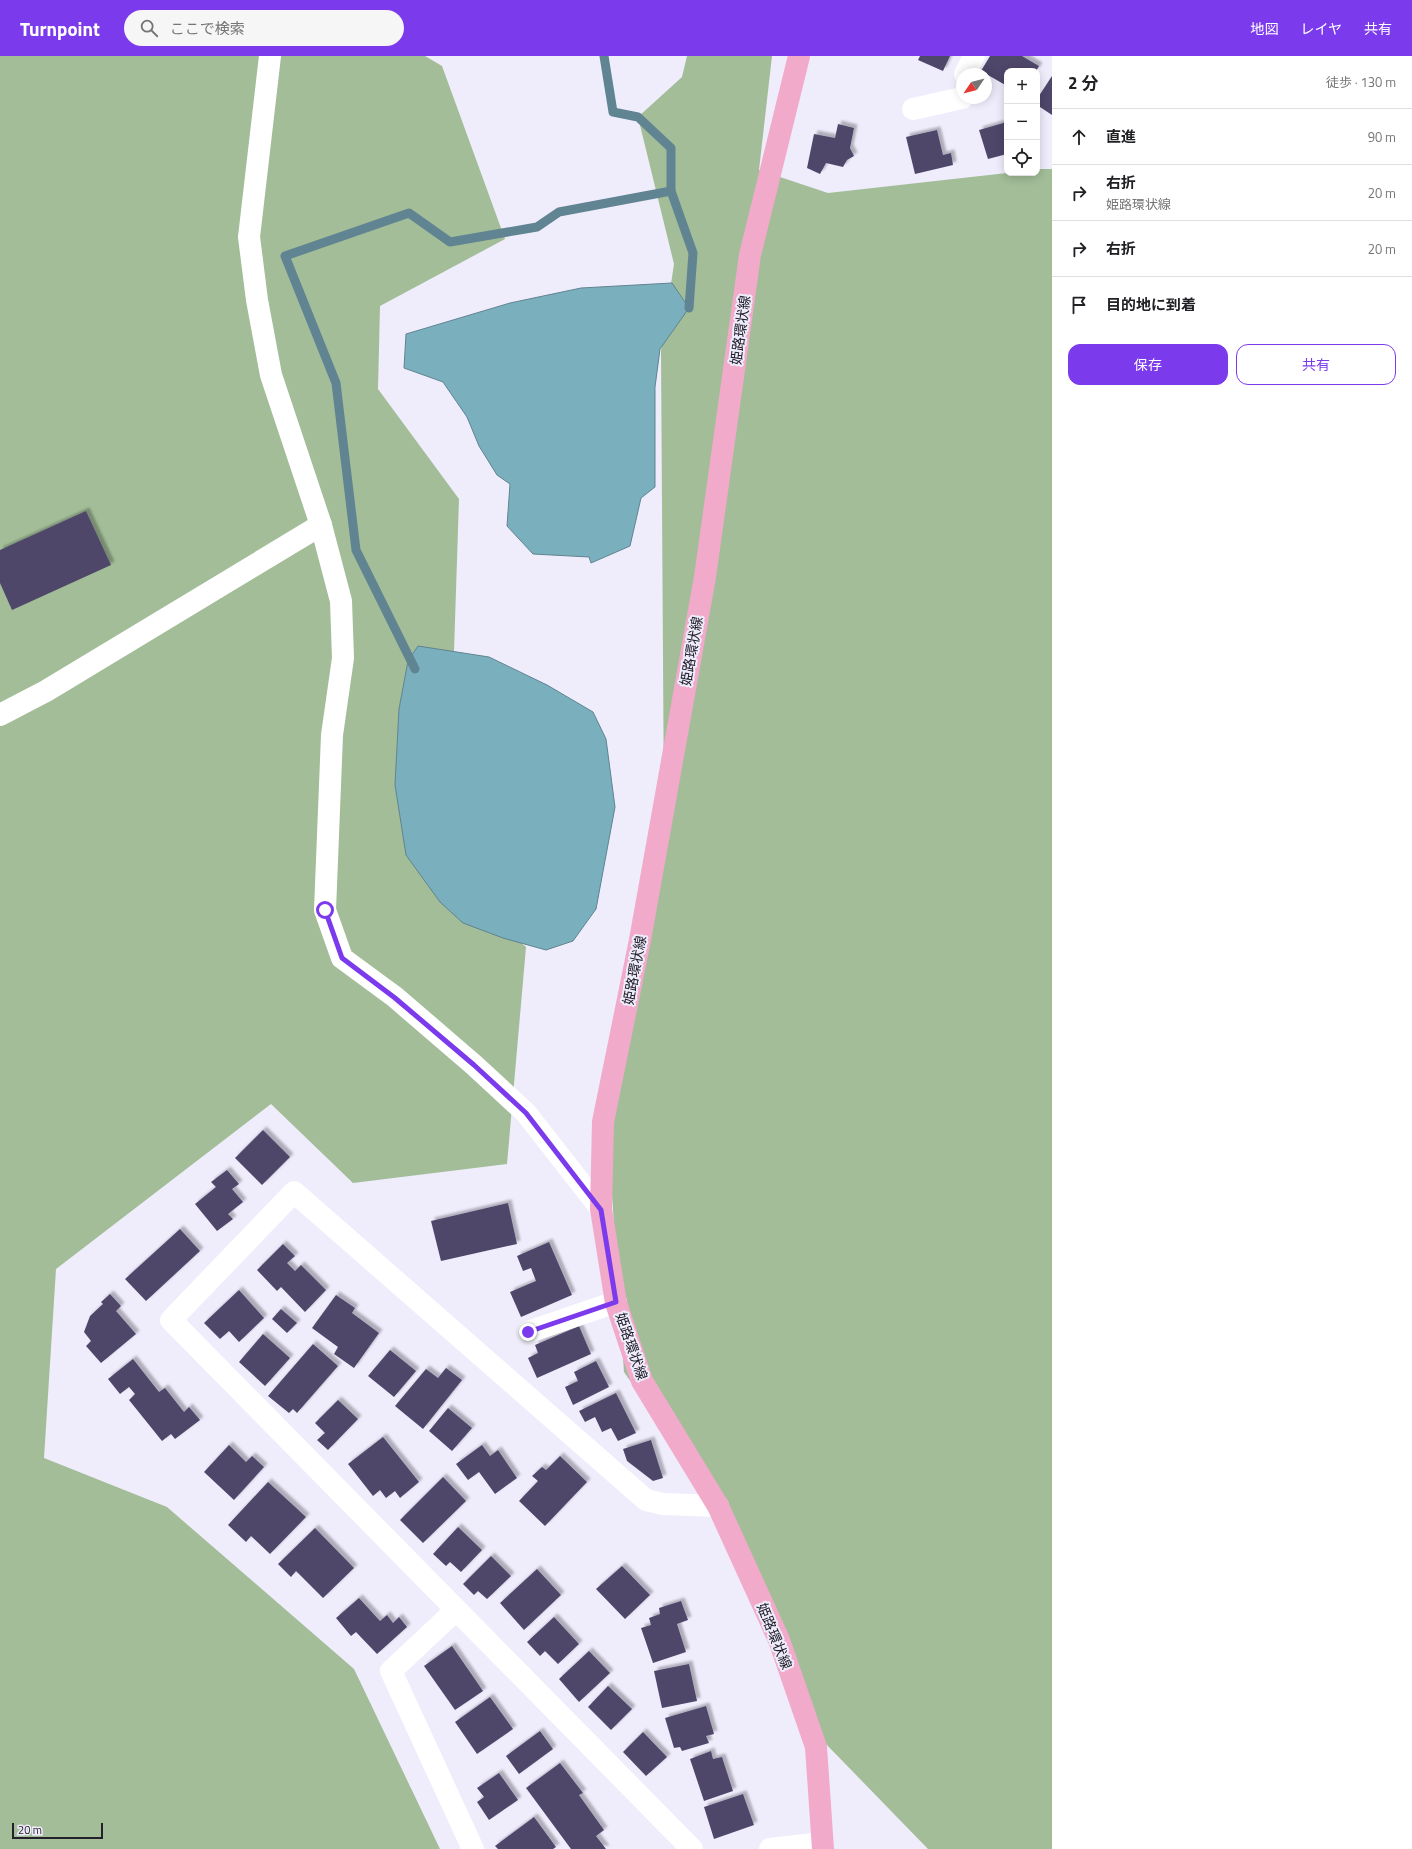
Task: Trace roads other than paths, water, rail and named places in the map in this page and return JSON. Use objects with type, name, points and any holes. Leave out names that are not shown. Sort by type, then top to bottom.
[{"type":"main road","name":"姫路環状線","points":[[799,56],[750,254],[704,577],[640,940],[603,1122],[601,1210],[616,1302],[642,1381],[718,1506],[779,1640],[816,1747],[822,1846]]},
{"type":"street","points":[[270,56],[249,237],[257,300],[271,375],[321,525],[341,601],[343,658],[332,735],[325,910],[342,958],[395,998],[474,1065],[526,1113],[601,1210]]},
{"type":"street","points":[[968,68],[974,56]]},
{"type":"street","points":[[913,109],[956,99]]},
{"type":"street","points":[[0,715],[52,686],[321,525]]},
{"type":"street","points":[[692,1849],[172,1320],[294,1192],[646,1500],[663,1504],[718,1506]]},
{"type":"street","points":[[528,1332],[616,1302]]},
{"type":"street","points":[[456,1610],[391,1671],[474,1849]]},
{"type":"street","points":[[770,1849],[822,1846]]},
{"type":"water","points":[[672,283],[689,308],[660,349],[655,387],[655,487],[641,498],[630,546],[591,563],[589,557],[533,554],[507,526],[510,484],[497,475],[479,446],[467,417],[443,382],[404,368],[406,334],[510,303],[581,288]]},
{"type":"water","points":[[418,646],[489,657],[547,685],[593,712],[606,739],[615,807],[596,909],[573,941],[546,950],[503,938],[463,923],[440,902],[406,855],[395,785],[399,709],[408,661]]},
{"type":"waterway","points":[[604,56],[613,112],[638,117],[671,148],[671,191],[693,253],[689,308]]},
{"type":"waterway","points":[[415,669],[356,550],[336,383],[285,256],[409,213],[450,242],[537,227],[559,212],[671,191]]}]
